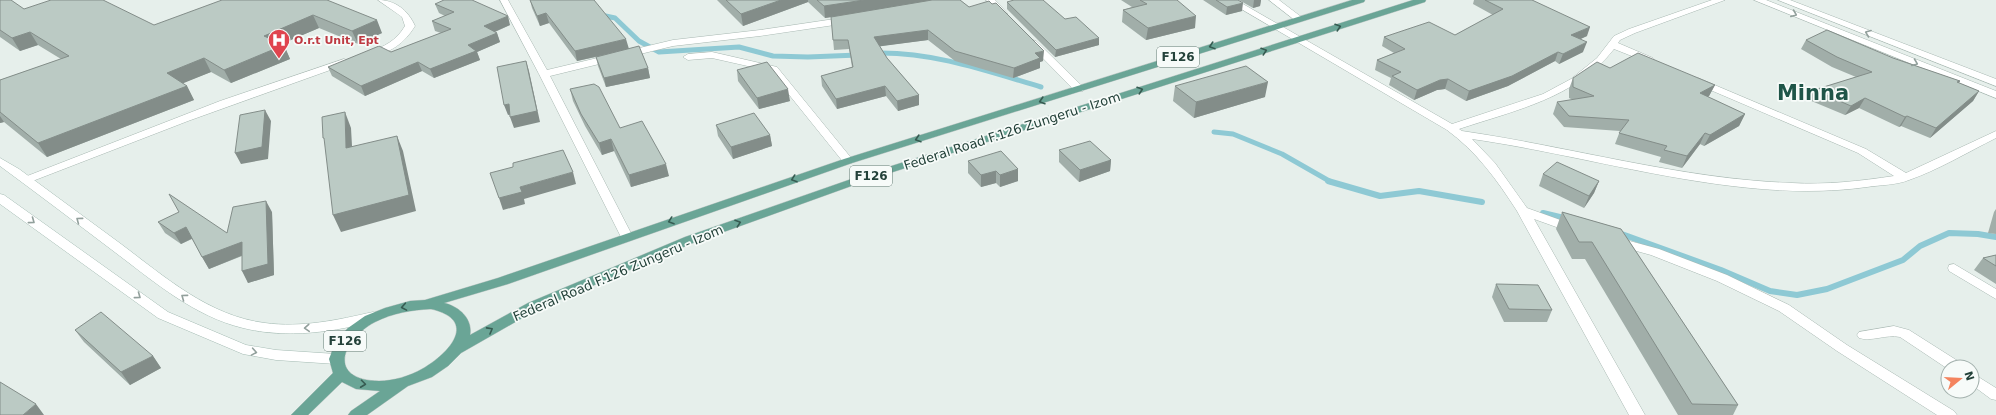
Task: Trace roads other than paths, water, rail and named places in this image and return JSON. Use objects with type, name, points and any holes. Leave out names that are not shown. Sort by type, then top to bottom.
[{"type":"main road","name":"Federal Road F.126 Zungeru - Izom","points":[[425,303],[503,281],[848,161],[1361,0]]},
{"type":"main road","name":"Federal Road F.126 Zungeru - Izom","points":[[456,349],[534,306],[689,240],[864,178],[1422,0]]},
{"type":"main road","name":"F126","points":[[356,415],[408,381],[437,366],[456,349],[463,335],[463,322],[456,312],[443,305],[425,303],[399,307],[373,317],[355,330],[342,344],[336,359],[341,374],[356,384],[380,386],[408,381]]},
{"type":"main road","points":[[299,415],[341,374]]},
{"type":"street","points":[[26,180],[244,96],[379,52],[392,46],[403,38],[410,26],[406,16],[382,0]]},
{"type":"street","points":[[504,0],[628,237]]},
{"type":"street","points":[[990,0],[1012,22]]},
{"type":"street","points":[[1230,0],[1300,39],[1455,131],[1479,151],[1506,185],[1523,211],[1637,415]]},
{"type":"street","points":[[1273,0],[1299,19]]},
{"type":"street","points":[[1455,131],[1547,96],[1575,81],[1600,60],[1617,38],[1632,31],[1721,0]]},
{"type":"street","points":[[1758,0],[1996,95]]},
{"type":"street","points":[[1782,0],[1996,83]]},
{"type":"street","points":[[544,74],[660,46],[700,39],[760,33],[859,18]]},
{"type":"street","points":[[1023,34],[1080,89]]},
{"type":"street","points":[[1611,44],[1663,66]]},
{"type":"street","points":[[688,57],[712,55],[773,69],[848,161]]},
{"type":"street","points":[[1685,75],[1862,151],[1905,178]]},
{"type":"street","points":[[1455,131],[1506,139],[1740,184],[1820,188],[1860,185],[1905,178],[1996,134]]},
{"type":"street","points":[[0,161],[194,304],[241,323],[266,328],[323,326],[373,317]]},
{"type":"street","points":[[0,198],[163,314],[243,349],[276,356],[336,359]]},
{"type":"street","points":[[1523,211],[1585,232]]},
{"type":"street","points":[[1599,236],[1655,252],[1722,278],[1784,308],[1842,348],[1949,415]]},
{"type":"street","points":[[1954,268],[1996,295]]},
{"type":"street","points":[[1864,335],[1894,331],[1904,333],[1944,359]]},
{"type":"street","points":[[1980,384],[1996,395]]},
{"type":"waterway","points":[[601,15],[615,18],[639,41],[659,52],[739,47],[773,56],[808,57],[858,55]]},
{"type":"waterway","points":[[877,53],[940,59],[1041,87]]},
{"type":"waterway","points":[[1214,132],[1233,134],[1282,154],[1331,182]]},
{"type":"waterway","points":[[1331,182],[1380,196],[1419,191],[1482,202]]},
{"type":"waterway","points":[[1543,213],[1568,219]]},
{"type":"waterway","points":[[1619,233],[1721,270],[1770,291],[1797,295],[1827,289],[1903,260],[1920,246],[1949,233],[1978,234],[1996,237]]},
{"type":"place","name":"O.r.t Unit, Ept","points":[[279,60]]},
{"type":"district","name":"Minna","points":[[1813,93]]}]
